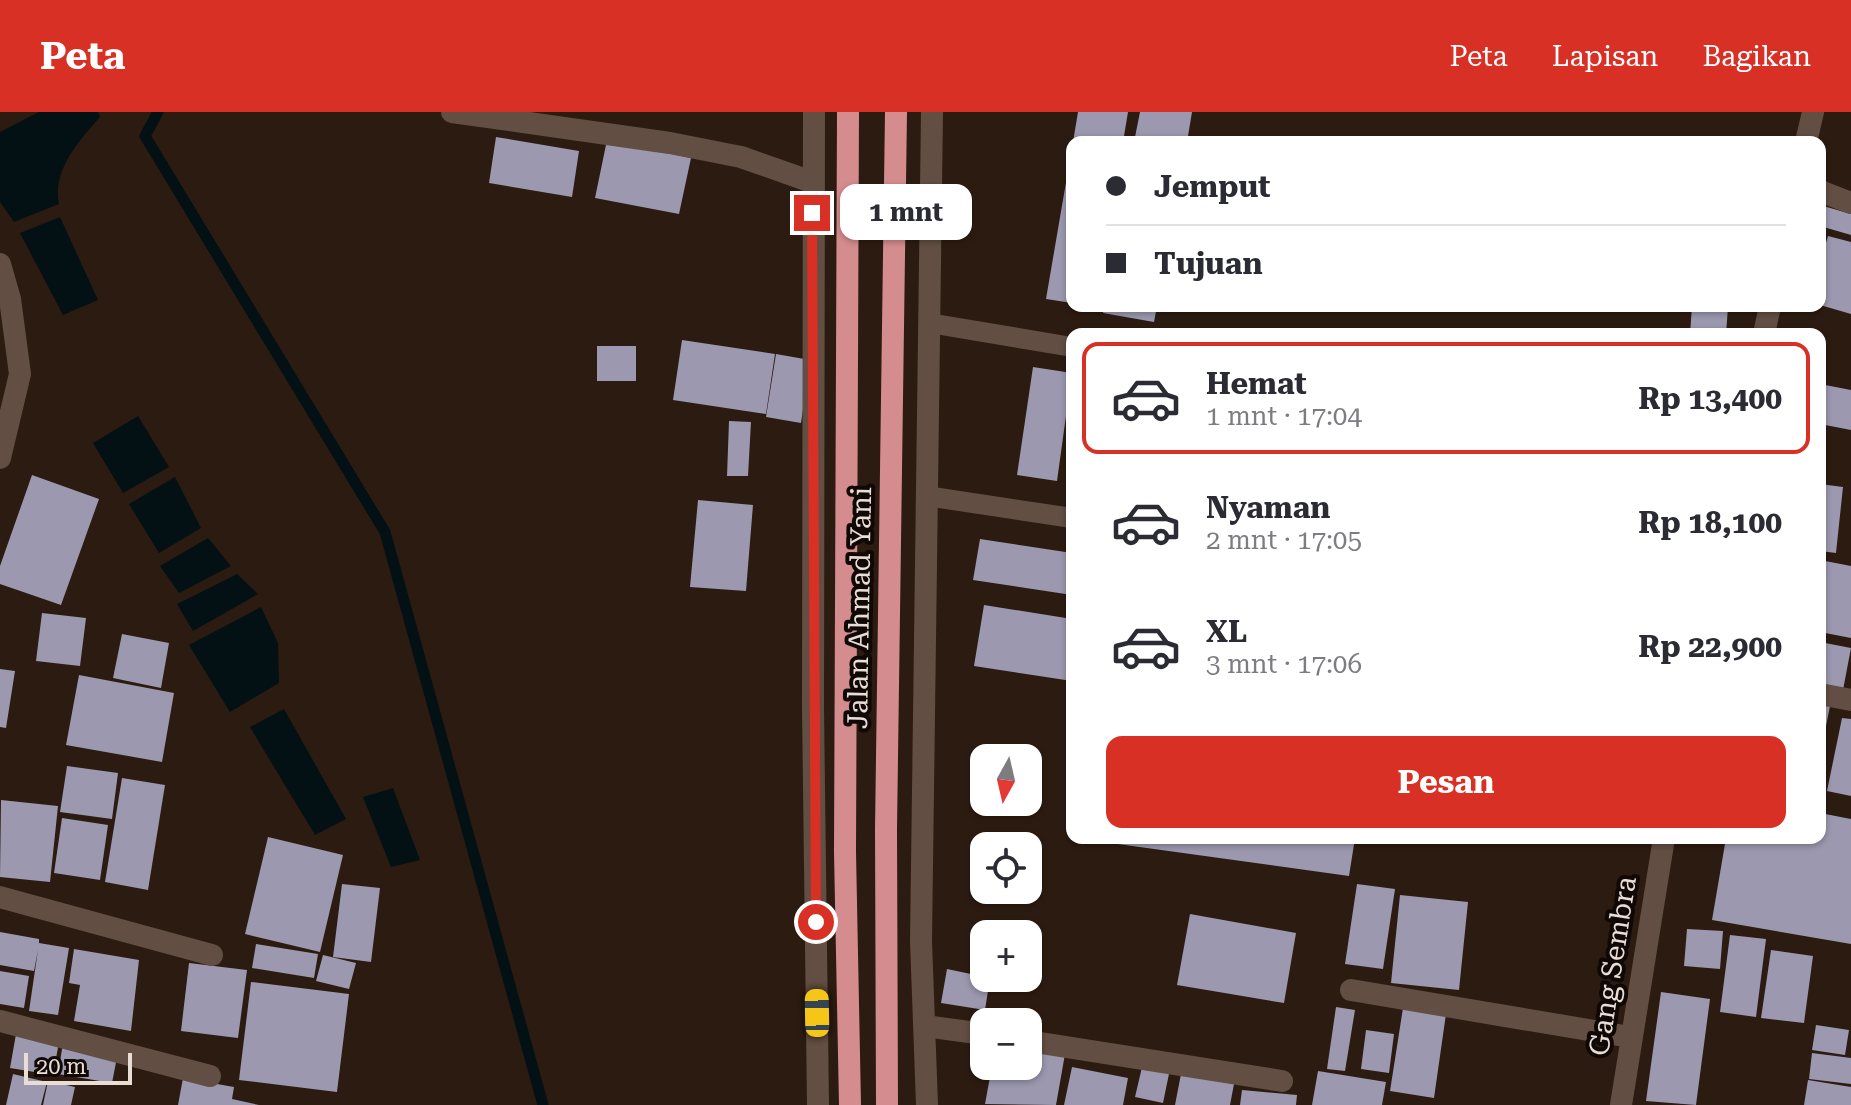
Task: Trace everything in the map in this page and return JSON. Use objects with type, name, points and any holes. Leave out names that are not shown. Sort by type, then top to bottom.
[{"type":"highway","name":"Jalan Ahmad Yani","points":[[848,112],[845,852],[850,1105]]},
{"type":"highway","name":"Jalan Ahmad Yani","points":[[887,1105],[886,829],[896,112]]},
{"type":"street","points":[[452,112],[670,143],[741,157],[812,182]]},
{"type":"street","points":[[814,112],[818,1105]]},
{"type":"street","points":[[927,1105],[921,941],[932,112]]},
{"type":"street","points":[[1807,136],[1813,112]]},
{"type":"street","points":[[1826,193],[1851,203]]},
{"type":"street","points":[[0,264],[8,334],[20,374],[0,458]]},
{"type":"street","points":[[1826,695],[1851,700]]},
{"type":"street","name":"Gang Sembra","points":[[1621,1105],[1663,844]]},
{"type":"street","points":[[0,897],[212,955]]},
{"type":"street","points":[[1351,990],[1630,1037]]},
{"type":"street","points":[[0,1021],[210,1076]]},
{"type":"street","points":[[925,1026],[970,1032]]},
{"type":"street","points":[[1042,1043],[1282,1081]]},
{"type":"lane","points":[[929,323],[1066,346]]},
{"type":"lane","points":[[926,496],[1066,517]]},
{"type":"shaded area","points":[[39,112],[98,112],[100,117],[63,168],[58,191],[59,204],[14,222],[0,202],[0,132]]},
{"type":"shaded area","points":[[60,217],[98,300],[63,315],[20,233]]},
{"type":"shaded area","points":[[138,416],[169,467],[123,493],[93,443]]},
{"type":"shaded area","points":[[175,477],[201,528],[159,553],[129,504]]},
{"type":"shaded area","points":[[208,538],[231,566],[179,593],[160,566]]},
{"type":"shaded area","points":[[237,574],[258,594],[193,631],[177,604]]},
{"type":"shaded area","points":[[261,607],[278,643],[279,683],[230,712],[189,645]]},
{"type":"shaded area","points":[[284,709],[346,819],[315,835],[250,727]]},
{"type":"shaded area","points":[[393,788],[420,860],[391,867],[363,797]]},
{"type":"building","points":[[1078,112],[1128,112],[1124,136],[1074,136]]},
{"type":"building","points":[[1140,112],[1192,112],[1188,136],[1135,136]]},
{"type":"building","points":[[496,137],[579,151],[572,197],[489,183]]},
{"type":"building","points":[[607,140],[691,158],[679,214],[595,198]]},
{"type":"building","points":[[1066,182],[1066,302],[1046,299]]},
{"type":"building","points":[[1826,207],[1851,214],[1851,235],[1826,228]]},
{"type":"building","points":[[1828,236],[1851,242],[1851,314],[1826,307]]},
{"type":"building","points":[[1103,312],[1156,312],[1154,322]]},
{"type":"building","points":[[1692,312],[1728,312],[1726,328],[1690,328]]},
{"type":"building","points":[[682,340],[775,354],[766,414],[673,400]]},
{"type":"building","points":[[597,346],[636,346],[636,381],[597,381]]},
{"type":"building","points":[[776,354],[810,360],[801,423],[766,417]]},
{"type":"building","points":[[1033,367],[1066,372],[1066,416],[1057,481],[1017,475]]},
{"type":"building","points":[[1826,385],[1851,390],[1851,430],[1826,425]]},
{"type":"building","points":[[729,421],[751,422],[748,476],[727,476]]},
{"type":"building","points":[[32,475],[99,499],[61,605],[0,584],[0,566]]},
{"type":"building","points":[[1826,485],[1843,487],[1836,553],[1826,552]]},
{"type":"building","points":[[698,500],[753,505],[746,591],[690,587]]},
{"type":"building","points":[[980,539],[1066,552],[1066,594],[973,580]]},
{"type":"building","points":[[1826,561],[1851,566],[1851,638],[1826,633]]},
{"type":"building","points":[[984,605],[1066,618],[1066,680],[974,666]]},
{"type":"building","points":[[42,613],[86,618],[80,666],[36,661]]},
{"type":"building","points":[[122,634],[169,643],[161,688],[113,678]]},
{"type":"building","points":[[1826,643],[1851,648],[1843,690],[1826,687]]},
{"type":"building","points":[[0,669],[15,671],[6,728],[0,727]]},
{"type":"building","points":[[79,675],[174,693],[162,762],[66,745]]},
{"type":"building","points":[[1826,700],[1831,701],[1826,726]]},
{"type":"building","points":[[1842,718],[1851,719],[1851,796],[1827,791]]},
{"type":"building","points":[[67,766],[118,773],[112,819],[60,812]]},
{"type":"building","points":[[122,778],[165,785],[148,890],[105,882]]},
{"type":"building","points":[[1,800],[58,806],[50,882],[0,877]]},
{"type":"building","points":[[1826,814],[1851,819],[1851,944],[1712,920],[1725,844],[1826,844]]},
{"type":"building","points":[[62,818],[108,825],[100,880],[54,873]]},
{"type":"building","points":[[268,837],[343,855],[320,952],[245,934]]},
{"type":"building","points":[[1118,844],[1354,844],[1349,876]]},
{"type":"building","points":[[342,884],[380,888],[371,962],[333,957]]},
{"type":"building","points":[[1357,884],[1395,889],[1383,969],[1345,964]]},
{"type":"building","points":[[1400,895],[1468,902],[1459,990],[1391,983]]},
{"type":"building","points":[[1190,914],[1296,933],[1284,1003],[1177,985]]},
{"type":"building","points":[[1687,929],[1723,931],[1720,969],[1684,966]]},
{"type":"building","points":[[0,932],[69,948],[58,1015],[29,1011],[38,950],[34,971],[0,965]]},
{"type":"building","points":[[1730,935],[1766,939],[1756,1017],[1720,1012]]},
{"type":"building","points":[[256,944],[318,954],[314,978],[252,968]]},
{"type":"building","points":[[74,949],[139,960],[131,1031],[74,1021],[80,985],[69,983]]},
{"type":"building","points":[[1771,950],[1813,956],[1804,1023],[1761,1018]]},
{"type":"building","points":[[323,955],[356,963],[349,989],[316,981]]},
{"type":"building","points":[[189,963],[247,970],[238,1038],[181,1031]]},
{"type":"building","points":[[947,969],[970,974],[970,992],[988,992],[985,1008],[941,1003]]},
{"type":"building","points":[[0,971],[29,976],[24,1008],[0,1004]]},
{"type":"building","points":[[251,982],[349,994],[337,1092],[239,1080]]},
{"type":"building","points":[[1661,992],[1710,999],[1696,1105],[1646,1101]]},
{"type":"building","points":[[1336,1007],[1355,1010],[1345,1071],[1327,1069]]},
{"type":"building","points":[[1403,1008],[1446,1014],[1434,1098],[1390,1091]]},
{"type":"building","points":[[1816,1025],[1849,1030],[1845,1055],[1812,1050]]},
{"type":"building","points":[[1366,1030],[1394,1034],[1389,1073],[1361,1069]]},
{"type":"building","points":[[16,1034],[59,1042],[53,1075],[10,1068]]},
{"type":"building","points":[[63,1043],[118,1052],[112,1083],[58,1074]]},
{"type":"building","points":[[1042,1050],[1065,1054],[1056,1105],[985,1104],[989,1080],[1042,1080]]},
{"type":"building","points":[[1812,1053],[1851,1058],[1851,1084],[1809,1079]]},
{"type":"building","points":[[1143,1063],[1170,1069],[1163,1103],[1135,1097]]},
{"type":"building","points":[[1072,1067],[1128,1078],[1123,1105],[1064,1105]]},
{"type":"building","points":[[1318,1071],[1386,1082],[1382,1105],[1312,1105]]},
{"type":"building","points":[[13,1074],[47,1082],[41,1105],[6,1105]]},
{"type":"building","points":[[1181,1074],[1234,1084],[1230,1105],[1175,1105]]},
{"type":"building","points":[[183,1078],[234,1087],[232,1099],[259,1105],[178,1105]]},
{"type":"building","points":[[1808,1080],[1851,1087],[1851,1105],[1804,1105]]},
{"type":"building","points":[[48,1081],[75,1087],[71,1105],[43,1105]]},
{"type":"building","points":[[1242,1090],[1297,1095],[1296,1105],[1240,1105]]},
{"type":"waterway","points":[[158,112],[145,136],[385,532],[543,1105]]},
{"type":"route","points":[[812,213],[816,922]]}]
